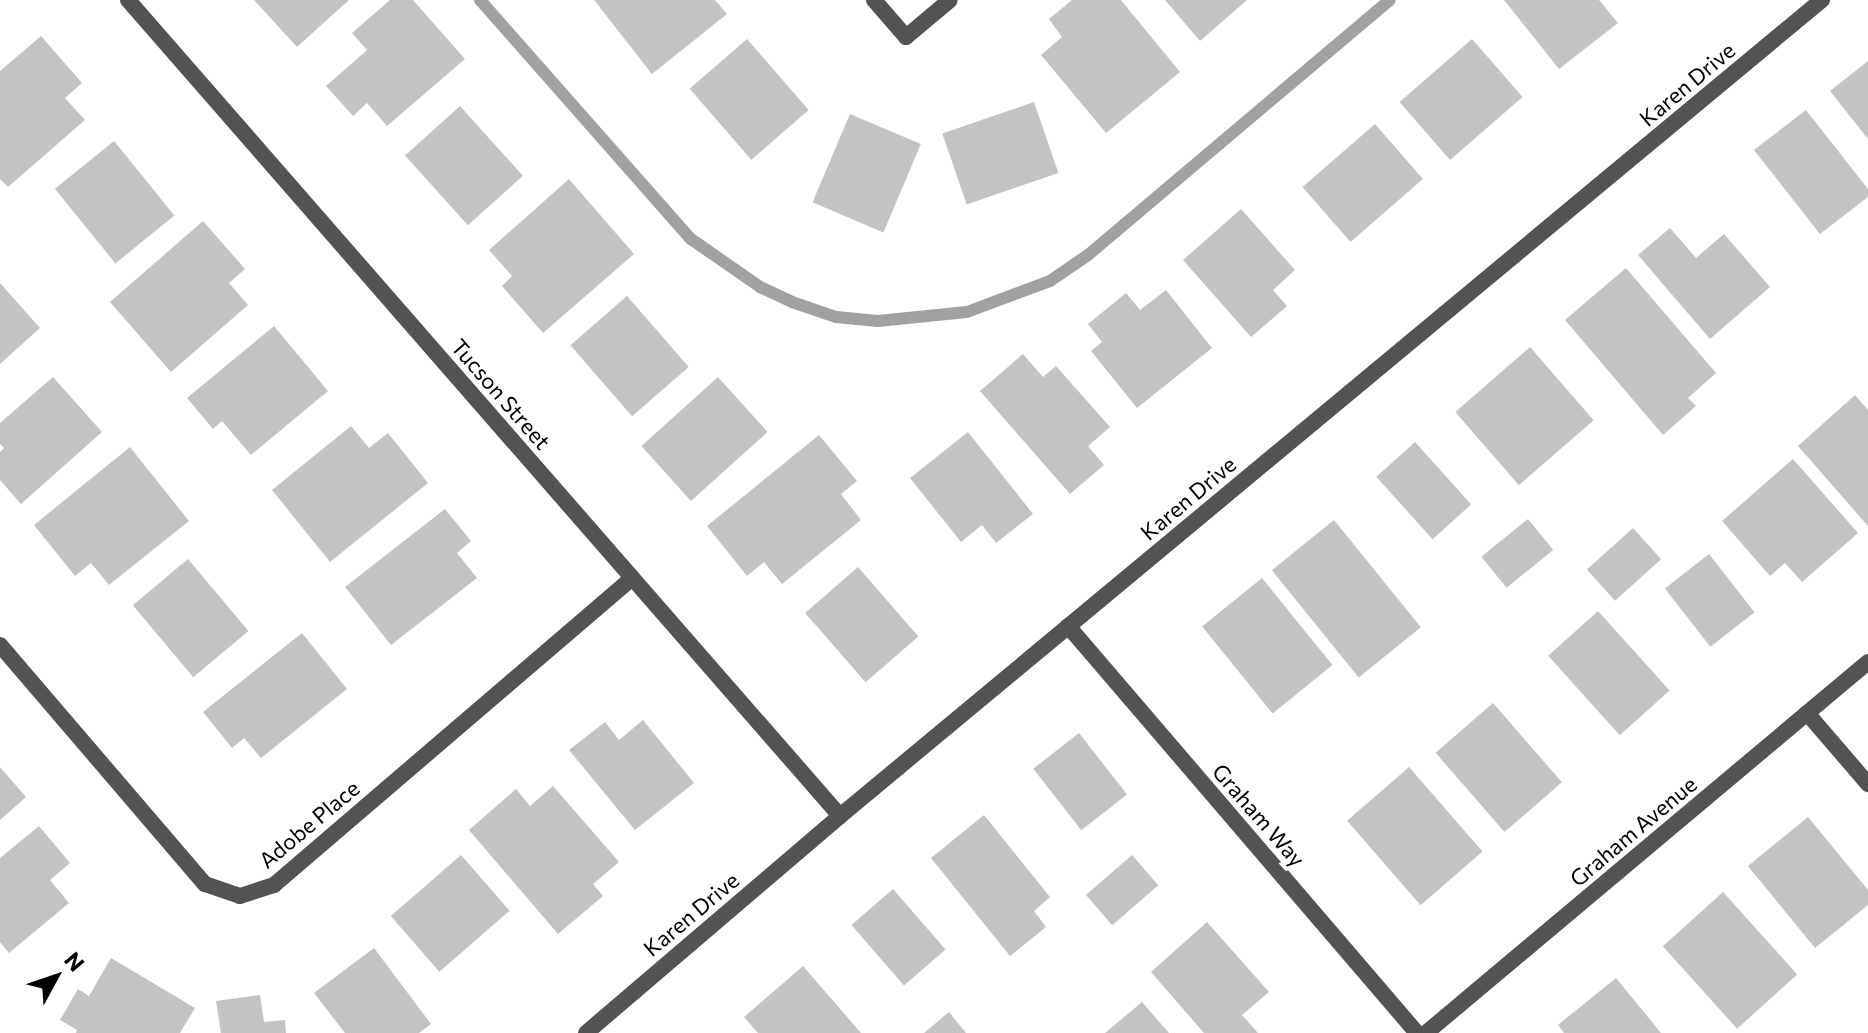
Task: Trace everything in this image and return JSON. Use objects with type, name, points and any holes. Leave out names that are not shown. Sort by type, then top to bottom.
[{"type":"street","name":"Tucson Street","points":[[128,0],[840,816]]},
{"type":"street","points":[[874,0],[906,37],[950,0]]},
{"type":"street","name":"Karen Drive","points":[[586,1033],[840,816],[1822,0]]},
{"type":"street","name":"Adobe Place","points":[[0,645],[205,884],[240,896],[274,885],[632,578]]},
{"type":"street","name":"Graham Way","points":[[1068,626],[1417,1033]]},
{"type":"street","name":"Graham Avenue","points":[[1426,1033],[1868,662]]},
{"type":"street","points":[[1807,713],[1868,784]]},
{"type":"building","points":[[254,0],[349,0],[297,47]]},
{"type":"building","points":[[390,0],[413,0],[465,59],[387,126],[367,103],[353,116],[326,86],[367,50],[352,33]]},
{"type":"building","points":[[594,0],[715,0],[727,14],[652,74]]},
{"type":"building","points":[[1072,0],[1121,0],[1180,72],[1106,133],[1041,55],[1062,37],[1049,19]]},
{"type":"building","points":[[1165,0],[1247,0],[1200,41]]},
{"type":"building","points":[[1504,0],[1599,0],[1618,23],[1559,69]]},
{"type":"building","points":[[41,36],[82,83],[65,98],[85,120],[8,187],[0,179],[0,71]]},
{"type":"building","points":[[747,39],[809,110],[751,160],[690,89]]},
{"type":"building","points":[[1472,39],[1523,97],[1450,160],[1400,102]]},
{"type":"building","points":[[1868,61],[1868,139],[1830,91]]},
{"type":"building","points":[[1034,102],[1058,173],[967,204],[942,134]]},
{"type":"building","points":[[460,106],[523,176],[468,225],[405,156]]},
{"type":"building","points":[[1806,110],[1868,189],[1868,197],[1820,234],[1754,150]]},
{"type":"building","points":[[850,114],[921,144],[883,232],[812,202]]},
{"type":"building","points":[[1375,124],[1423,179],[1350,242],[1303,187]]},
{"type":"building","points":[[114,141],[174,216],[115,263],[55,189]]},
{"type":"building","points":[[569,179],[634,254],[543,333],[502,286],[512,276],[489,250]]},
{"type":"building","points":[[1241,209],[1295,270],[1273,290],[1287,306],[1251,337],[1183,260]]},
{"type":"building","points":[[203,221],[245,269],[229,283],[248,305],[171,372],[110,302]]},
{"type":"building","points":[[1670,228],[1696,258],[1724,234],[1770,287],[1710,339],[1638,255]]},
{"type":"building","points":[[1626,268],[1716,373],[1688,398],[1696,406],[1663,435],[1565,320]]},
{"type":"building","points":[[0,283],[40,328],[0,364]]},
{"type":"building","points":[[1166,290],[1212,348],[1137,408],[1091,351],[1102,342],[1088,324],[1126,293],[1140,310]]},
{"type":"building","points":[[627,296],[689,367],[632,416],[570,345]]},
{"type":"building","points":[[274,326],[328,391],[251,455],[222,421],[213,429],[187,398]]},
{"type":"building","points":[[1530,347],[1594,420],[1519,485],[1455,412]]},
{"type":"building","points":[[1023,354],[1043,377],[1056,366],[1110,427],[1088,446],[1104,465],[1070,494],[980,391]]},
{"type":"building","points":[[53,377],[102,432],[21,504],[0,480],[0,452],[4,448],[0,444],[0,423]]},
{"type":"building","points":[[718,377],[768,432],[691,501],[641,446]]},
{"type":"building","points":[[1855,395],[1868,410],[1868,526],[1798,446]]},
{"type":"building","points":[[351,426],[369,448],[388,433],[428,483],[330,562],[272,490]]},
{"type":"building","points":[[968,432],[1033,514],[996,543],[982,525],[961,542],[910,478]]},
{"type":"building","points":[[819,435],[857,481],[841,494],[861,520],[782,584],[764,562],[747,576],[707,526]]},
{"type":"building","points":[[1415,442],[1471,504],[1433,539],[1376,477]]},
{"type":"building","points":[[130,447],[189,521],[109,585],[91,563],[75,576],[34,525]]},
{"type":"building","points":[[1793,459],[1858,533],[1802,582],[1785,563],[1770,576],[1722,521]]},
{"type":"building","points":[[445,509],[471,541],[457,553],[477,578],[391,645],[345,587]]},
{"type":"building","points":[[1528,519],[1553,550],[1507,588],[1481,557]]},
{"type":"building","points":[[1334,520],[1421,627],[1359,678],[1272,570]]},
{"type":"building","points":[[1633,528],[1661,559],[1615,601],[1587,569]]},
{"type":"building","points":[[1709,554],[1755,612],[1710,647],[1665,588]]},
{"type":"building","points":[[188,559],[248,631],[193,677],[133,605]]},
{"type":"building","points":[[858,567],[918,636],[866,682],[805,613]]},
{"type":"building","points":[[1262,578],[1332,665],[1273,713],[1202,626]]},
{"type":"building","points":[[1598,611],[1670,691],[1620,735],[1548,656]]},
{"type":"building","points":[[302,633],[347,689],[261,758],[244,738],[232,748],[203,712]]},
{"type":"building","points":[[1493,703],[1562,782],[1505,832],[1436,753]]},
{"type":"building","points":[[643,720],[694,783],[635,830],[569,750],[605,722],[619,740]]},
{"type":"building","points":[[1079,733],[1127,794],[1081,830],[1033,769]]},
{"type":"building","points":[[0,767],[26,797],[0,820]]},
{"type":"building","points":[[1409,767],[1482,852],[1421,905],[1347,821]]},
{"type":"building","points":[[553,786],[619,862],[593,884],[603,896],[558,934],[469,830],[516,789],[530,806]]},
{"type":"building","points":[[984,815],[1050,897],[1034,911],[1046,927],[1010,956],[931,858]]},
{"type":"building","points":[[1808,817],[1868,890],[1868,905],[1815,948],[1748,866]]},
{"type":"building","points":[[39,826],[70,863],[50,880],[69,903],[9,953],[0,942],[0,858]]},
{"type":"building","points":[[461,855],[510,911],[439,972],[391,916]]},
{"type":"building","points":[[1132,855],[1158,885],[1112,925],[1086,895]]},
{"type":"building","points":[[893,889],[945,949],[904,985],[851,925]]},
{"type":"building","points":[[1723,892],[1797,974],[1737,1029],[1663,946]]},
{"type":"building","points":[[1207,922],[1269,992],[1242,1015],[1258,1033],[1204,1033],[1151,972]]},
{"type":"building","points":[[374,948],[431,1024],[419,1033],[345,1033],[314,993]]},
{"type":"building","points":[[111,958],[195,1008],[180,1033],[76,1033],[77,1030],[60,1020],[78,989],[89,996]]},
{"type":"building","points":[[803,966],[861,1033],[758,1033],[744,1017]]},
{"type":"building","points":[[1616,978],[1661,1033],[1564,1033],[1558,1025]]},
{"type":"building","points":[[260,995],[264,1022],[285,1020],[286,1033],[221,1033],[216,1001]]},
{"type":"building","points":[[1142,1002],[1169,1033],[1105,1033]]},
{"type":"building","points":[[949,1012],[966,1033],[924,1033]]},
{"type":"waterway","points":[[480,0],[691,239],[760,287],[792,302],[836,317],[878,321],[967,312],[1050,281],[1088,255],[1390,0]]}]
